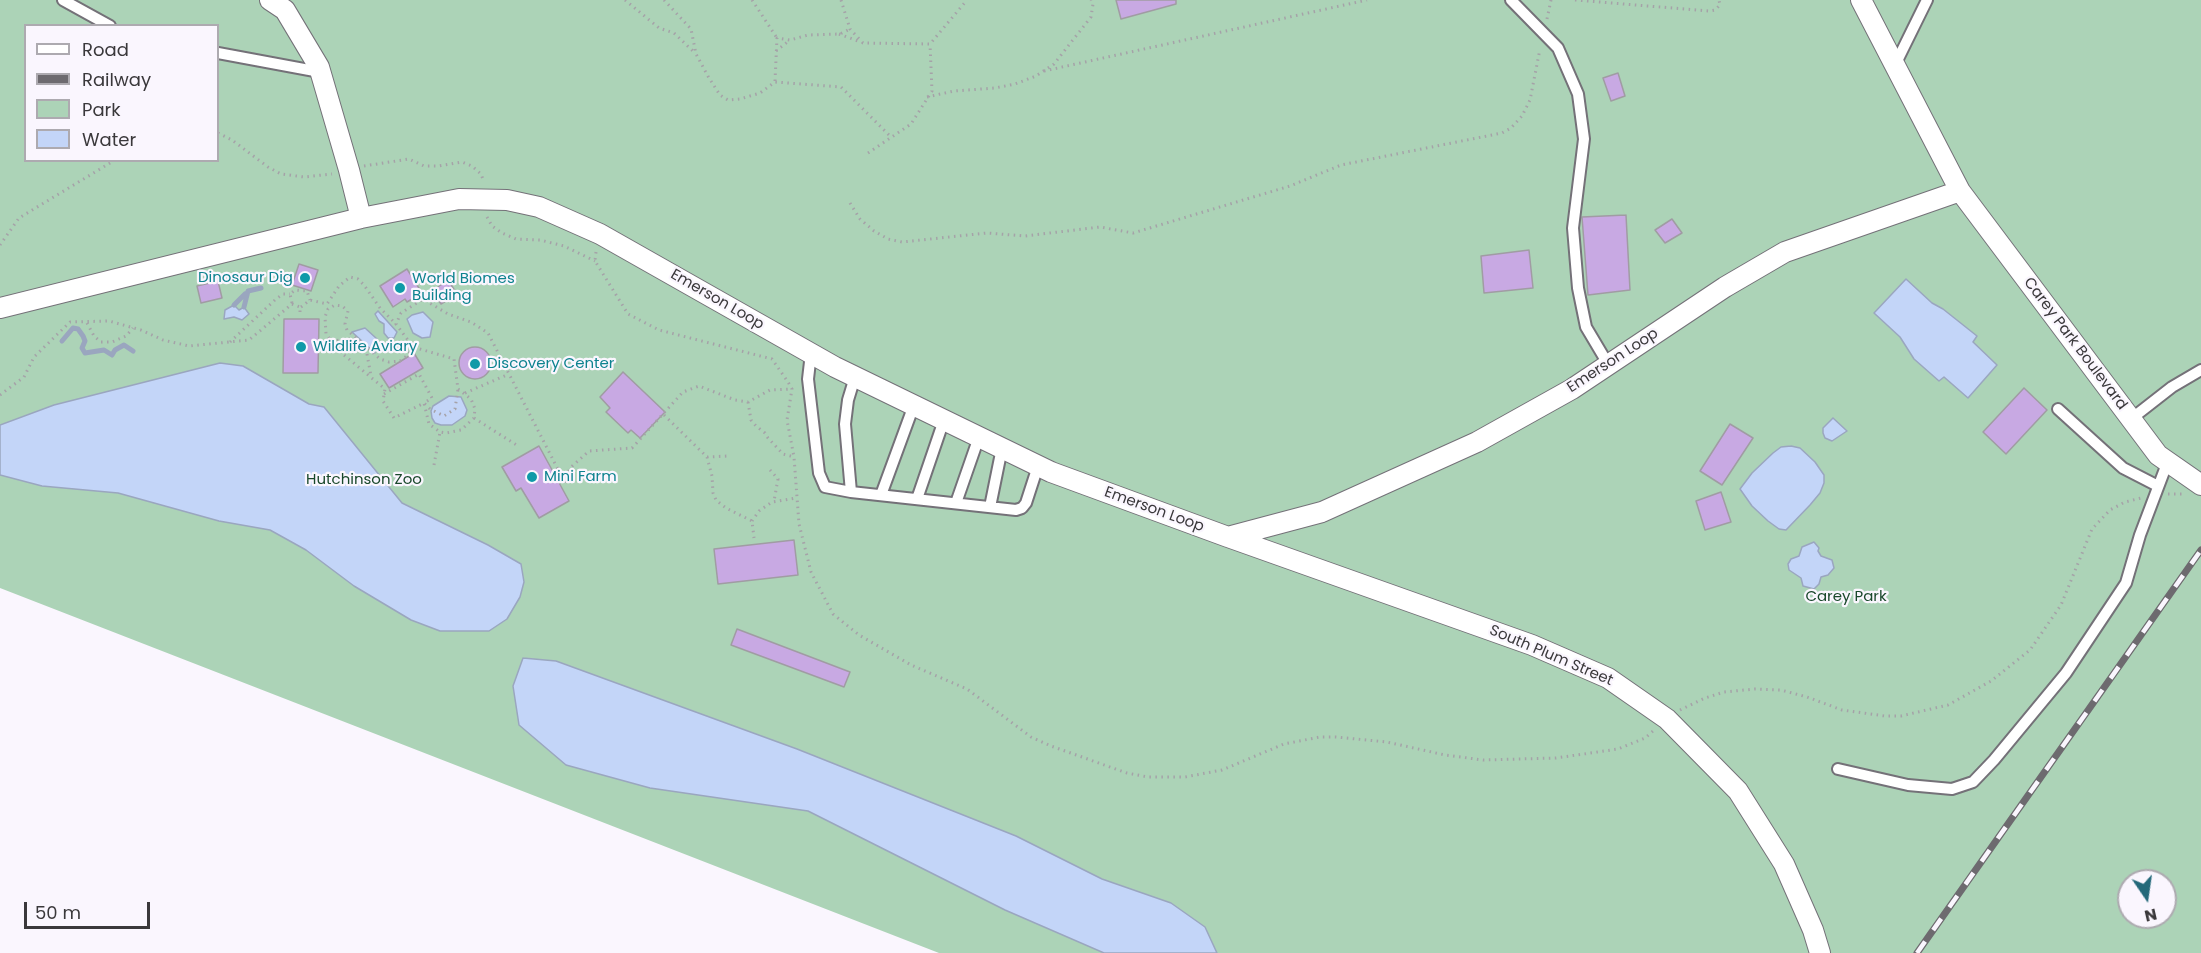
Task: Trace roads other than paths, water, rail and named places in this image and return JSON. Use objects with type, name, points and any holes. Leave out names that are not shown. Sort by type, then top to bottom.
[{"type":"street","points":[[270,0],[285,10],[320,72],[361,218]]},
{"type":"street","points":[[1861,0],[1960,191]]},
{"type":"street","name":"Emerson Loop","points":[[0,308],[361,218],[433,203],[485,198],[507,200],[539,207],[573,220],[811,353],[1038,466],[1228,537],[1322,512],[1477,442],[1572,389],[1725,287],[1785,252],[1960,191]]},
{"type":"street","name":"Carey Park Boulevard","points":[[1960,191],[2158,455],[2201,485]]},
{"type":"street","name":"South Plum Street","points":[[1228,537],[1532,645],[1608,678],[1667,719],[1738,791],[1784,864],[1814,930],[1820,953]]},
{"type":"lane","points":[[63,0],[106,24]]},
{"type":"lane","points":[[1511,0],[1557,48],[1578,94],[1584,139],[1573,228],[1578,288],[1586,327],[1608,364]]},
{"type":"lane","points":[[1895,66],[1927,0]]},
{"type":"lane","points":[[219,53],[320,72]]},
{"type":"lane","points":[[811,353],[808,379],[819,473],[825,487],[851,492],[1016,510],[1022,508],[1026,503],[1038,466]]},
{"type":"lane","points":[[2131,419],[2172,387],[2201,370]]},
{"type":"lane","points":[[851,492],[845,424],[848,400],[855,376]]},
{"type":"lane","points":[[882,495],[914,405]]},
{"type":"lane","points":[[2058,409],[2123,468],[2158,486]]},
{"type":"lane","points":[[917,499],[944,420]]},
{"type":"lane","points":[[956,503],[979,437]]},
{"type":"lane","points":[[990,507],[1002,448]]},
{"type":"lane","points":[[1838,769],[1908,785],[1952,789],[1972,782],[1994,760],[2066,673],[2126,584],[2140,535],[2168,461]]},
{"type":"water","points":[[1906,279],[1932,303],[1977,336],[1973,342],[1997,365],[1968,398],[1944,377],[1939,381],[1914,359],[1900,337],[1874,313]]},
{"type":"water","points":[[234,305],[239,310],[244,307],[249,314],[242,320],[234,317],[224,319],[225,310]]},
{"type":"water","points":[[378,311],[397,332],[394,338],[388,338],[384,333],[384,324],[375,314]]},
{"type":"water","points":[[423,312],[433,322],[430,337],[422,338],[413,333],[407,319]]},
{"type":"water","points":[[365,328],[377,339],[375,353],[352,332]]},
{"type":"water","points":[[220,363],[243,366],[309,404],[324,407],[402,503],[488,545],[521,564],[524,582],[520,597],[507,619],[489,631],[440,631],[411,620],[354,586],[306,550],[270,530],[219,521],[118,493],[42,486],[0,475],[0,425],[54,405]]},
{"type":"water","points":[[449,396],[461,397],[467,410],[465,416],[452,425],[435,423],[431,411],[433,406]]},
{"type":"water","points":[[1833,418],[1847,431],[1832,441],[1825,438],[1823,428]]},
{"type":"water","points":[[1781,447],[1800,448],[1815,462],[1824,475],[1824,483],[1820,493],[1786,530],[1779,529],[1768,521],[1752,506],[1740,489],[1752,473],[1773,453]]},
{"type":"water","points":[[1814,542],[1821,556],[1832,560],[1834,568],[1828,575],[1821,577],[1814,589],[1803,586],[1801,578],[1789,570],[1788,564],[1791,559],[1799,556],[1802,547]]},
{"type":"water","points":[[523,658],[556,661],[797,749],[1016,836],[1102,879],[1171,903],[1205,927],[1217,953],[1104,953],[1005,910],[808,811],[650,788],[566,765],[519,725],[513,686]]},
{"type":"waterway","points":[[244,307],[248,291],[261,288]]},
{"type":"waterway","points":[[234,305],[245,294]]},
{"type":"waterway","points":[[62,341],[73,328],[78,329],[83,336],[85,341],[82,348],[85,353],[104,350],[112,355],[115,350],[124,345],[133,351]]},
{"type":"railway","points":[[1917,953],[2201,550]]},
{"type":"place","name":"Dinosaur Dig","points":[[305,278]]},
{"type":"place","name":"World Biomes Building","points":[[400,288]]},
{"type":"place","name":"Wildlife Aviary","points":[[301,347]]},
{"type":"place","name":"Discovery Center","points":[[475,364]]},
{"type":"place","name":"Mini Farm","points":[[532,477]]},
{"type":"park label","name":"Hutchinson Zoo","points":[[364,480]]},
{"type":"park label","name":"Carey Park","points":[[1846,597]]}]
